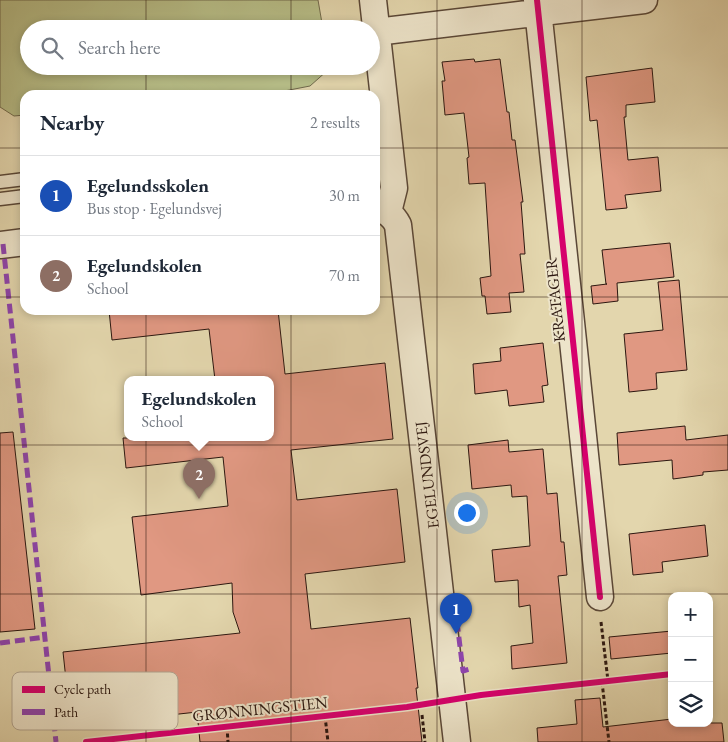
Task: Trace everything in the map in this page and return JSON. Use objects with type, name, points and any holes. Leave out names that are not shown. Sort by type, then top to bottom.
[{"type":"street","name":"EGELUNDSVEJ","points":[[373,0],[375,20]]},
{"type":"street","points":[[380,31],[537,6],[644,0]]},
{"type":"street","name":"KRATAGER","points":[[537,6],[600,597]]},
{"type":"street","name":"EGELUNDSVEJ","points":[[378,75],[379,90]]},
{"type":"street","name":"EGELUNDSVEJ","points":[[380,101],[382,136],[394,188],[382,210],[394,217],[398,225],[457,742]]},
{"type":"street","points":[[0,245],[20,243]]},
{"type":"lane","points":[[0,182],[20,180]]},
{"type":"lane","points":[[0,199],[20,197]]},
{"type":"path","points":[[600,597],[609,742]]},
{"type":"path","points":[[592,683],[617,680]]},
{"type":"path","points":[[422,715],[425,742]]},
{"type":"path","points":[[322,716],[328,742]]},
{"type":"path","points":[[227,727],[228,742]]},
{"type":"path","points":[[119,738],[128,740],[137,736]]},
{"type":"green space","points":[[0,0],[318,0],[321,20],[20,20],[20,75],[322,75],[310,86],[289,90],[20,90],[20,115],[14,116],[0,107]]},
{"type":"building","points":[[474,59],[475,62],[500,59],[512,140],[515,140],[523,202],[521,202],[525,254],[520,254],[524,292],[509,293],[511,312],[487,314],[480,278],[491,276],[485,183],[469,184],[467,158],[469,157],[464,113],[445,115],[442,81],[445,81],[442,62]]},
{"type":"building","points":[[652,68],[655,102],[626,105],[626,117],[624,117],[628,160],[658,157],[661,191],[625,195],[627,208],[606,210],[597,120],[590,121],[586,77]]},
{"type":"building","points":[[670,243],[674,277],[617,283],[618,301],[593,304],[591,286],[607,284],[602,250]]},
{"type":"building","points":[[679,280],[687,370],[656,373],[657,389],[629,392],[624,334],[663,330],[658,282]]},
{"type":"building","points":[[110,315],[279,315],[285,374],[385,363],[393,439],[291,450],[297,500],[397,489],[405,562],[305,574],[311,629],[410,618],[422,742],[200,742],[197,712],[178,714],[178,672],[65,672],[63,652],[240,633],[233,612],[232,583],[141,595],[132,517],[228,506],[223,457],[126,468],[123,438],[124,441],[274,441],[274,376],[215,376],[209,329],[112,340]]},
{"type":"building","points":[[543,343],[548,385],[542,386],[544,402],[509,406],[507,390],[475,394],[473,364],[501,361],[500,348]]},
{"type":"building","points":[[685,426],[686,440],[728,435],[728,470],[703,472],[703,475],[673,479],[672,460],[619,465],[617,433]]},
{"type":"building","points":[[13,432],[35,629],[0,632],[0,433]]},
{"type":"building","points":[[508,440],[509,452],[543,449],[547,494],[557,493],[561,542],[564,542],[567,575],[558,576],[567,663],[512,669],[511,646],[533,643],[530,605],[519,607],[518,580],[495,582],[492,550],[530,546],[527,496],[512,497],[511,485],[472,489],[468,445]]},
{"type":"building","points":[[705,525],[708,556],[662,562],[663,572],[633,575],[629,534]]},
{"type":"building","points":[[668,631],[668,653],[611,659],[609,637]]},
{"type":"building","points":[[600,698],[603,727],[668,719],[668,727],[713,727],[713,723],[722,723],[724,742],[538,742],[537,728],[577,724],[575,700]]},
{"type":"marked path","points":[[3,244],[49,672]]},
{"type":"marked path","points":[[457,622],[463,671],[470,669]]},
{"type":"marked path","points":[[0,643],[45,637]]},
{"type":"marked path","points":[[55,730],[56,742]]},
{"type":"cycle path","points":[[537,0],[600,597]]},
{"type":"cycle path","name":"GRØNNINGSTIEN","points":[[86,742],[407,707],[481,695],[668,674]]},
{"type":"place","name":"Egelundskolen","points":[[199,499]]},
{"type":"place","name":"Egelundsskolen","points":[[456,634]]}]
